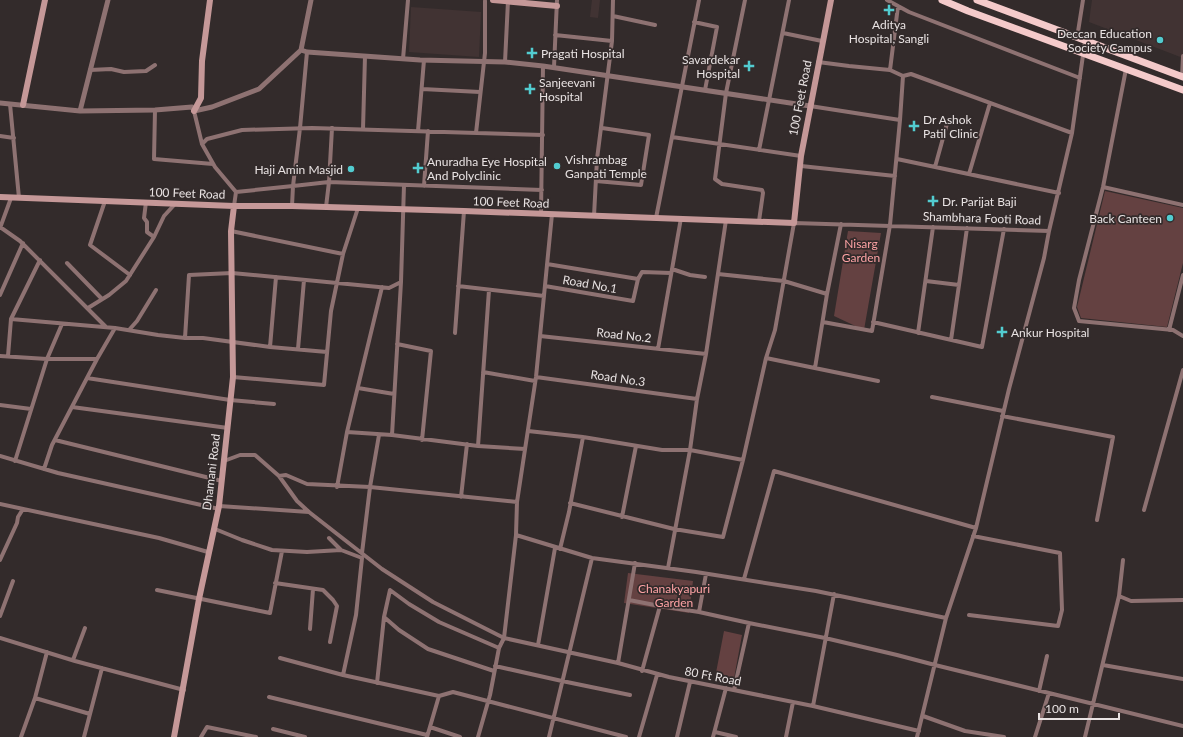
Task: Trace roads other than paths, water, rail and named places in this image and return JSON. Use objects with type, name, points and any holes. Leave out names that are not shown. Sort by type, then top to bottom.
[{"type":"highway","points":[[942,0],[968,11],[1183,90]]},
{"type":"highway","points":[[977,0],[1182,77]]},
{"type":"main road","points":[[23,105],[45,0]]},
{"type":"main road","points":[[194,111],[201,98],[202,61],[210,0]]},
{"type":"main road","points":[[493,0],[508,2],[557,3]]},
{"type":"main road","name":"100 Feet Road","points":[[0,197],[234,206],[402,209],[794,223],[801,156],[822,40],[831,0]]},
{"type":"main road","name":"Dhamani Road","points":[[174,737],[184,690],[208,552],[215,529],[219,508],[233,377],[231,231],[234,206]]},
{"type":"street","points":[[80,111],[108,0]]},
{"type":"street","points":[[194,111],[212,107],[259,89],[301,50],[311,0]]},
{"type":"street","points":[[403,59],[408,0]]},
{"type":"street","points":[[594,216],[596,181],[612,41],[613,0]]},
{"type":"street","points":[[656,218],[699,0]]},
{"type":"street","points":[[746,0],[726,94],[714,179],[722,184],[762,190],[763,193],[759,222]]},
{"type":"street","points":[[759,150],[789,0]]},
{"type":"street","points":[[887,0],[909,12],[1080,78]]},
{"type":"street","points":[[1076,38],[1083,0]]},
{"type":"street","points":[[476,133],[485,53],[485,2]]},
{"type":"street","points":[[505,62],[508,2]]},
{"type":"street","points":[[554,67],[557,3]]},
{"type":"street","points":[[890,70],[898,6]]},
{"type":"street","points":[[612,16],[656,25]]},
{"type":"street","points":[[694,22],[717,27],[705,90]]},
{"type":"street","points":[[783,33],[822,40]]},
{"type":"street","points":[[555,35],[612,41]]},
{"type":"street","name":"Shambhara Footi Road","points":[[794,223],[1049,231],[1072,133],[1085,41]]},
{"type":"street","points":[[301,50],[308,52],[403,59],[505,62],[554,67],[900,120]]},
{"type":"street","points":[[292,206],[308,52]]},
{"type":"street","points":[[363,129],[365,56]]},
{"type":"street","points":[[1182,77],[1183,56]]},
{"type":"street","points":[[418,131],[424,60]]},
{"type":"street","points":[[818,62],[890,70],[903,76],[911,74],[1072,133]]},
{"type":"street","points":[[90,70],[111,69],[124,72],[146,71],[155,65]]},
{"type":"street","points":[[541,214],[543,66]]},
{"type":"street","points":[[1126,69],[1103,187],[1079,280],[1074,308],[1079,321],[1173,330],[1183,336]]},
{"type":"street","points":[[823,322],[872,331],[890,225],[903,76]]},
{"type":"street","points":[[422,89],[480,92]]},
{"type":"street","points":[[0,103],[80,111],[155,110],[192,107],[202,144],[213,164],[236,192],[234,206]]},
{"type":"street","points":[[969,174],[990,103]]},
{"type":"street","points":[[10,104],[19,198]]},
{"type":"street","points":[[155,110],[154,159],[213,164]]},
{"type":"street","points":[[935,167],[948,120]]},
{"type":"street","points":[[202,144],[207,140],[242,130],[300,128],[543,134]]},
{"type":"street","points":[[326,207],[332,128]]},
{"type":"street","points":[[596,181],[642,185],[649,135],[602,128]]},
{"type":"street","points":[[424,186],[428,131]]},
{"type":"street","points":[[0,136],[14,138]]},
{"type":"street","points":[[672,137],[801,156]]},
{"type":"street","points":[[896,159],[1059,193]]},
{"type":"street","points":[[801,166],[895,176]]},
{"type":"street","points":[[236,192],[329,182],[542,190]]},
{"type":"street","points":[[392,435],[401,282],[402,209],[404,185]]},
{"type":"street","points":[[1103,187],[1183,205]]},
{"type":"street","points":[[11,198],[0,227],[23,243],[106,327]]},
{"type":"street","points":[[105,201],[90,245],[130,275]]},
{"type":"street","points":[[146,202],[144,218],[147,222],[147,232],[154,237]]},
{"type":"street","points":[[88,308],[126,281],[154,237],[164,216],[175,204]]},
{"type":"street","points":[[233,377],[324,385],[331,311],[336,283],[343,254],[358,208]]},
{"type":"street","points":[[455,333],[464,211]]},
{"type":"street","points":[[478,737],[488,702],[499,648],[504,638],[516,535],[517,502],[535,379],[552,214]]},
{"type":"street","points":[[658,349],[681,218]]},
{"type":"street","points":[[668,568],[706,354],[726,220]]},
{"type":"street","points":[[570,503],[674,529],[723,537],[774,330],[794,223]]},
{"type":"street","points":[[815,368],[827,294],[841,224]]},
{"type":"street","points":[[918,333],[933,227]]},
{"type":"street","points":[[951,340],[967,228]]},
{"type":"street","points":[[873,322],[982,347],[1004,229]]},
{"type":"street","points":[[231,231],[343,254]]},
{"type":"street","points":[[918,737],[946,618],[976,528],[1003,413],[1044,258],[1049,231]]},
{"type":"street","points":[[0,296],[23,243]]},
{"type":"street","points":[[8,356],[11,319],[40,260]]},
{"type":"street","points":[[67,263],[102,298]]},
{"type":"street","points":[[547,264],[638,279],[642,272],[672,271],[705,278]]},
{"type":"street","points":[[185,338],[189,275],[232,273],[389,288],[401,282]]},
{"type":"street","points":[[718,274],[784,281],[827,294]]},
{"type":"street","points":[[1169,330],[1183,275]]},
{"type":"street","points":[[270,347],[276,277]]},
{"type":"street","name":"Road No.1","points":[[545,286],[632,301],[638,279]]},
{"type":"street","points":[[298,349],[304,280]]},
{"type":"street","points":[[926,281],[959,285]]},
{"type":"street","points":[[458,286],[544,296]]},
{"type":"street","points":[[337,487],[347,432],[382,287]]},
{"type":"street","points":[[129,330],[137,321],[156,290]]},
{"type":"street","points":[[478,446],[489,290]]},
{"type":"street","points":[[11,319],[106,327],[185,338],[203,338],[270,347],[327,352]]},
{"type":"street","points":[[15,461],[47,359],[62,324]]},
{"type":"street","points":[[44,469],[55,440],[97,358],[115,328]]},
{"type":"street","name":"Road No.2","points":[[540,336],[706,354]]},
{"type":"street","points":[[397,344],[431,351],[422,440]]},
{"type":"street","points":[[0,356],[47,359],[97,358]]},
{"type":"street","points":[[766,358],[878,381]]},
{"type":"street","points":[[1144,510],[1183,370]]},
{"type":"street","name":"Road No.3","points":[[483,372],[697,399]]},
{"type":"street","points":[[88,378],[230,400],[274,404]]},
{"type":"street","points":[[358,388],[394,394]]},
{"type":"street","points":[[932,397],[1113,437],[1097,520]]},
{"type":"street","points":[[0,405],[31,409]]},
{"type":"street","points":[[72,407],[228,428]]},
{"type":"street","points":[[528,431],[583,437],[662,450],[690,450],[743,460]]},
{"type":"street","points":[[347,432],[392,435],[478,446],[525,449]]},
{"type":"street","points":[[343,675],[356,615],[370,487],[379,435]]},
{"type":"street","points":[[560,549],[583,437]]},
{"type":"street","points":[[55,440],[222,481]]},
{"type":"street","points":[[461,497],[467,444]]},
{"type":"street","points":[[622,517],[636,446]]},
{"type":"street","name":"80 Ft Road","points":[[224,461],[240,455],[255,455],[279,476],[297,501],[309,512],[382,568],[433,602],[504,638],[618,663],[642,671],[690,682],[813,706],[919,731]]},
{"type":"street","points":[[0,456],[44,469],[219,508],[309,512]]},
{"type":"street","points":[[744,579],[774,471],[976,528]]},
{"type":"street","points":[[279,476],[286,475],[307,484],[337,487],[370,487],[517,502]]},
{"type":"street","points":[[0,504],[159,538],[208,552]]},
{"type":"street","points":[[0,560],[17,523],[18,517],[23,509]]},
{"type":"street","points":[[215,529],[272,550],[307,552],[341,550]]},
{"type":"street","points":[[516,535],[592,558],[744,579],[834,594],[946,618]]},
{"type":"street","points":[[969,615],[1058,626],[1062,610],[1060,553],[973,536]]},
{"type":"street","points":[[329,538],[341,550],[362,558]]},
{"type":"street","points":[[538,645],[555,548]]},
{"type":"street","points":[[157,590],[270,613],[282,551]]},
{"type":"street","points":[[548,737],[570,653],[592,558]]},
{"type":"street","points":[[1085,737],[1119,596],[1123,560]]},
{"type":"street","points":[[618,663],[635,563]]},
{"type":"street","points":[[699,612],[706,574]]},
{"type":"street","points":[[0,616],[13,581]]},
{"type":"street","points":[[275,583],[323,590],[333,600],[337,606],[330,642]]},
{"type":"street","points":[[310,629],[313,589]]},
{"type":"street","points":[[376,683],[384,617],[390,590],[409,604],[439,622],[499,648]]},
{"type":"street","points":[[813,706],[834,594]]},
{"type":"street","points":[[1119,596],[1131,601],[1183,600]]},
{"type":"street","points":[[629,600],[699,612],[825,638],[1183,726]]},
{"type":"street","points":[[642,671],[660,606]]},
{"type":"street","points":[[384,617],[399,630],[428,649],[494,671]]},
{"type":"street","points":[[734,690],[749,623]]},
{"type":"street","points":[[73,660],[85,628]]},
{"type":"street","points":[[0,638],[73,660],[184,690]]},
{"type":"street","points":[[21,737],[47,652]]},
{"type":"street","points":[[1039,691],[1047,656]]},
{"type":"street","points":[[280,658],[376,683],[439,696],[453,692],[626,737]]},
{"type":"street","points":[[1103,665],[1183,679]]},
{"type":"street","points":[[495,666],[630,695]]},
{"type":"street","points":[[84,737],[102,668]]},
{"type":"street","points":[[639,737],[657,674]]},
{"type":"street","points":[[677,737],[690,682]]},
{"type":"street","points":[[726,688],[714,735],[736,737]]},
{"type":"street","points":[[1035,737],[1049,693]]},
{"type":"street","points":[[269,697],[427,736],[439,696]]},
{"type":"street","points":[[34,698],[90,714]]},
{"type":"street","points":[[786,737],[793,702]]},
{"type":"street","points":[[923,716],[965,731],[971,735],[1004,737]]},
{"type":"street","points":[[201,737],[207,727],[256,737]]},
{"type":"street","points":[[430,727],[460,737]]},
{"type":"street","points":[[273,729],[305,737]]},
{"type":"place","name":"Aditya Hospital, Sangli","points":[[889,10]]},
{"type":"place","name":"Deccan Education Society Campus","points":[[1160,40]]},
{"type":"place","name":"Pragati Hospital","points":[[532,53]]},
{"type":"place","name":"Savardekar Hospital","points":[[749,66]]},
{"type":"place","name":"Sanjeevani Hospital","points":[[530,89]]},
{"type":"place","name":"Dr Ashok Patil Clinic","points":[[914,126]]},
{"type":"place","name":"Vishrambag Ganpati Temple","points":[[557,166]]},
{"type":"place","name":"Anuradha Eye Hospital And Polyclinic","points":[[418,168]]},
{"type":"place","name":"Haji Amin Masjid","points":[[351,169]]},
{"type":"place","name":"Dr. Parijat Baji","points":[[933,201]]},
{"type":"place","name":"Back Canteen","points":[[1170,218]]},
{"type":"place","name":"Ankur Hospital","points":[[1002,332]]},
{"type":"park label","name":"Nisarg Garden","points":[[861,250]]},
{"type":"park label","name":"Chanakyapuri Garden","points":[[674,595]]}]
